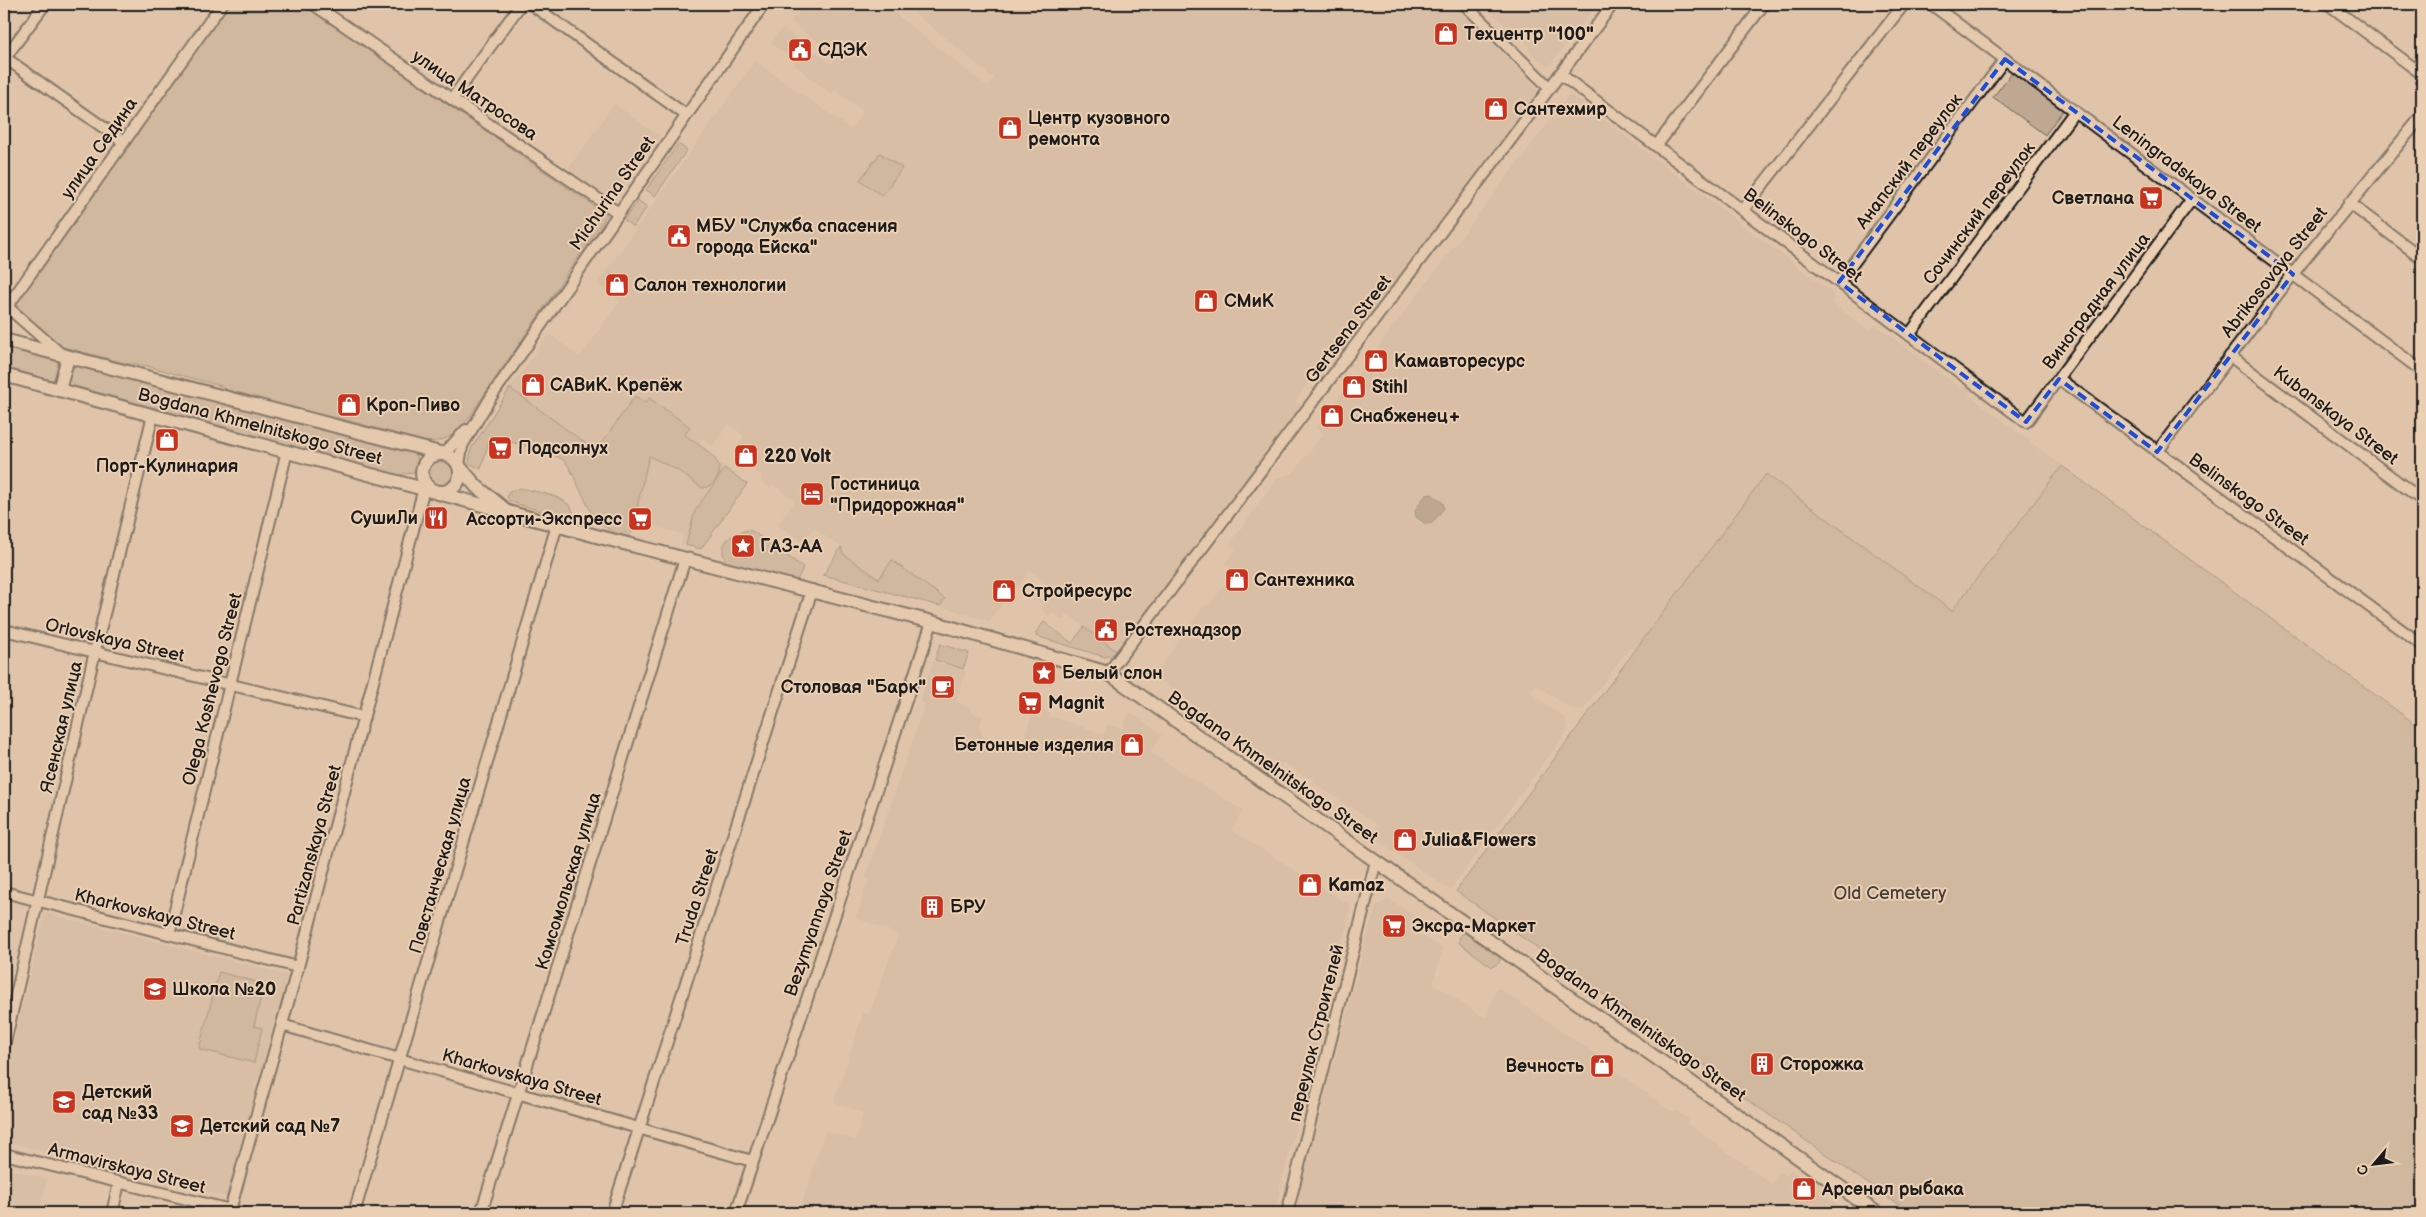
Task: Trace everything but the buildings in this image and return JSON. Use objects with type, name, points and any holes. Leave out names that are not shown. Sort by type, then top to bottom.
[{"type":"main road","name":"Bogdana Khmelnitskogo Street","points":[[4,340],[444,454]]},
{"type":"main road","points":[[59,390],[65,356]]},
{"type":"main road","name":"Bogdana Khmelnitskogo Street","points":[[4,375],[557,525],[932,622],[1108,673],[1877,1213]]},
{"type":"main road","points":[[444,454],[453,458],[459,466],[460,478],[456,485],[446,491],[430,490],[425,484],[422,469],[432,456],[444,454]]},
{"type":"main road","name":"Bogdana Khmelnitskogo Street","points":[[459,466],[476,486],[506,511]]},
{"type":"street","points":[[45,4],[4,58],[124,142]]},
{"type":"street","name":"улица Седина","points":[[5,307],[222,4]]},
{"type":"street","name":"улица Матросова","points":[[313,4],[617,212]]},
{"type":"street","points":[[452,99],[521,4]]},
{"type":"street","points":[[531,4],[686,115]]},
{"type":"street","name":"Michurina Street","points":[[459,466],[462,446],[488,401],[617,212],[764,4]]},
{"type":"street","points":[[1464,4],[1550,88]]},
{"type":"street","name":"Gertsena Street","points":[[1108,673],[1613,4]]},
{"type":"street","points":[[1656,146],[1764,4]]},
{"type":"street","points":[[1743,210],[1904,4]]},
{"type":"street","name":"Leningradskaya Street","points":[[1931,4],[2422,371]]},
{"type":"street","points":[[2328,4],[2422,74]]},
{"type":"street","name":"Анапский переулок","points":[[1839,282],[2005,59]]},
{"type":"street","name":"Belinskogo Street","points":[[1560,74],[2026,422]]},
{"type":"street","name":"Сочинский переулок","points":[[1909,335],[2075,112]]},
{"type":"street","name":"Abrikosovaya Street","points":[[2157,452],[2293,274],[2349,203],[2422,116]]},
{"type":"street","name":"Виноградная улица","points":[[2026,422],[2192,199]]},
{"type":"street","points":[[2349,203],[2422,258]]},
{"type":"street","points":[[5,307],[65,356]]},
{"type":"street","name":"Kubanskaya Street","points":[[2230,356],[2422,500]]},
{"type":"street","name":"Belinskogo Street","points":[[2059,379],[2422,645]]},
{"type":"street","name":"Michurina Street","points":[[444,454],[488,401]]},
{"type":"street","name":"Ясенская улица","points":[[4,1046],[95,651],[152,415]]},
{"type":"street","name":"Olega Koshevogo Street","points":[[169,934],[287,451]]},
{"type":"street","name":"Partizanskaya Street","points":[[230,1210],[298,967],[364,717],[430,490]]},
{"type":"street","name":"Повстанческая улица","points":[[354,1213],[557,525]]},
{"type":"street","name":"Комсомольская улица","points":[[481,1213],[685,559]]},
{"type":"street","name":"Truda Street","points":[[612,1213],[812,590]]},
{"type":"street","name":"Bezymyannaya Street","points":[[736,1213],[932,622]]},
{"type":"street","name":"Orlovskaya Street","points":[[4,630],[364,717]]},
{"type":"street","name":"переулок Строителей","points":[[1287,1213],[1376,861]]},
{"type":"street","name":"Kharkovskaya Street","points":[[4,892],[298,967]]},
{"type":"street","name":"Kharkovskaya Street","points":[[282,1025],[752,1160]]},
{"type":"street","name":"Armavirskaya Street","points":[[4,1154],[243,1213]]},
{"type":"street","points":[[112,1213],[119,1183]]},
{"type":"highlighted area","points":[[2005,59],[2293,274],[2157,452],[2059,379],[2026,422],[1839,282]]},
{"type":"shaded area","points":[[805,4],[883,4],[988,87],[994,78],[904,4],[1386,4],[1399,14],[1407,4],[1453,4],[1536,87],[1537,91],[1340,354],[1332,352],[1295,401],[1301,406],[1116,651],[1067,613],[1062,620],[1052,612],[1049,615],[1041,609],[1044,605],[1033,597],[1045,582],[1030,570],[989,621],[940,606],[945,599],[892,560],[879,579],[843,554],[841,547],[814,528],[803,542],[778,525],[795,501],[773,484],[770,488],[760,480],[762,477],[738,458],[746,447],[740,442],[744,436],[728,424],[712,446],[702,439],[698,444],[685,434],[690,427],[648,398],[597,451],[510,388],[549,334],[580,357],[620,301],[597,284],[755,61],[851,129],[863,111],[835,90],[832,94],[794,65],[796,61],[771,43],[782,28],[832,64],[838,56],[791,22]]},
{"type":"shaded area","points":[[1482,4],[1597,4],[1548,67],[1529,50],[1530,47]]},
{"type":"shaded area","points":[[1570,94],[1834,294],[1834,304],[1869,331],[1876,325],[1961,389],[1964,385],[1971,390],[1968,394],[2062,466],[1952,611],[1766,474],[1635,651],[1630,647],[1583,710],[1572,710],[1536,684],[1530,692],[1566,719],[1568,730],[1450,890],[1371,835],[1378,825],[1314,783],[1313,778],[1302,775],[1283,762],[1279,766],[1264,755],[1264,752],[1255,748],[1247,741],[1245,742],[1154,676],[1205,605],[1207,606],[1211,603],[1235,570],[1225,563],[1236,549],[1229,544],[1277,478],[1292,474],[1324,433],[1316,428]]},
{"type":"shaded area","points":[[614,104],[659,136],[611,203],[566,172]]},
{"type":"shaded area","points":[[648,455],[677,470],[698,486],[709,486],[718,477],[719,466],[715,460],[725,468],[695,511],[686,545],[681,544],[683,534],[634,521]]},
{"type":"shaded area","points":[[1432,494],[1443,503],[1444,508],[1432,523],[1426,524],[1416,517],[1415,510],[1426,495]]},
{"type":"shaded area","points":[[933,661],[966,672],[956,702],[967,706],[972,713],[983,716],[979,728],[983,736],[1017,748],[1022,746],[1031,717],[1040,719],[1043,710],[1050,713],[1049,716],[1104,734],[1107,724],[1122,729],[1130,712],[1162,735],[1150,752],[1243,811],[1231,830],[1351,906],[1274,1213],[799,1213],[825,1131],[856,1140],[864,1113],[834,1102],[863,1013],[869,1014],[899,934],[856,918],[869,879],[865,877],[925,704],[920,702]]},
{"type":"shaded area","points":[[1389,899],[1422,921],[1415,932],[1443,948],[1433,983],[1479,1015],[1487,1017],[1494,994],[1498,988],[1598,1056],[1599,1059],[1674,1113],[1676,1111],[1689,1120],[1687,1123],[1772,1184],[1780,1172],[1787,1176],[1791,1170],[1805,1179],[1804,1182],[1849,1213],[1295,1213],[1367,936],[1377,905]]},
{"type":"shaded area","points":[[45,913],[287,975],[260,1077],[257,1078],[254,1087],[256,1091],[227,1197],[4,1141],[4,1084]]},
{"type":"shaded area","points":[[4,1168],[47,1179],[39,1213],[4,1213]]},
{"type":"green space","points":[[226,4],[302,4],[607,215],[465,423],[451,436],[435,441],[421,441],[336,417],[333,420],[230,393],[221,386],[139,364],[127,364],[60,346],[18,312],[18,300]]},
{"type":"green space","points":[[2013,71],[2064,109],[2045,135],[1993,97]]},
{"type":"green space","points":[[678,144],[687,150],[655,196],[646,190]]},
{"type":"green space","points":[[880,153],[902,168],[882,196],[860,180]]},
{"type":"green space","points":[[638,200],[647,207],[633,227],[624,220]]},
{"type":"green space","points":[[4,346],[57,360],[57,374],[51,380],[4,368]]},
{"type":"green space","points":[[75,366],[411,451],[417,457],[418,465],[412,473],[398,475],[74,386],[69,379]]},
{"type":"green space","points":[[510,388],[596,451],[635,396],[645,403],[649,398],[690,427],[685,435],[704,448],[716,460],[719,466],[719,473],[713,483],[702,488],[677,470],[649,456],[630,537],[617,533],[600,523],[590,509],[569,467],[563,460],[548,452],[490,437],[481,469],[469,463],[471,449]]},
{"type":"green space","points":[[440,460],[449,464],[453,473],[449,482],[440,486],[431,482],[427,473],[431,464]]},
{"type":"green space","name":"Old Cemetery","points":[[2062,466],[2422,729],[2422,1213],[1910,1213],[1719,1080],[1710,1069],[1456,891],[1766,474],[1952,611]]},
{"type":"green space","points":[[725,468],[747,484],[701,549],[686,545],[695,511]]},
{"type":"green space","points":[[520,488],[545,493],[562,500],[573,511],[573,518],[571,520],[511,502],[507,497],[509,492]]},
{"type":"green space","points":[[748,530],[803,567],[796,583],[727,564],[723,551],[726,541],[735,534]]},
{"type":"green space","points":[[841,547],[843,554],[879,579],[892,560],[945,599],[940,606],[823,575]]},
{"type":"green space","points":[[1044,622],[1072,643],[1084,627],[1116,651],[1111,656],[1105,657],[1036,636],[1036,632]]},
{"type":"green space","points":[[940,644],[969,653],[963,669],[935,660]]},
{"type":"green space","points":[[1467,932],[1500,956],[1499,963],[1492,967],[1459,943],[1460,935]]},
{"type":"green space","points":[[219,972],[264,984],[254,1026],[262,1028],[254,1063],[199,1049]]},
{"type":"place","name":"Техцентр \"100\"","points":[[1446,34]]},
{"type":"place","name":"СДЭК","points":[[800,50]]},
{"type":"place","name":"Сантехмир","points":[[1496,109]]},
{"type":"place","name":"Центр кузовного ремонта","points":[[1010,128]]},
{"type":"place","name":"Светлана","points":[[2151,198]]},
{"type":"place","name":"МБУ \"Служба спасения города Ейска\"","points":[[679,236]]},
{"type":"place","name":"Салон технологии","points":[[617,285]]},
{"type":"place","name":"СМиК","points":[[1206,301]]},
{"type":"place","name":"Камавторесурс","points":[[1376,361]]},
{"type":"place","name":"САВиК. Крепёж","points":[[533,385]]},
{"type":"place","name":"Stihl","points":[[1354,387]]},
{"type":"place","name":"Кроп-Пиво","points":[[349,405]]},
{"type":"place","name":"Снабженец+","points":[[1332,416]]},
{"type":"place","name":"Порт-Кулинария","points":[[167,440]]},
{"type":"place","name":"Подсолнух","points":[[500,448]]},
{"type":"place","name":"220 Volt","points":[[746,456]]},
{"type":"place","name":"Гостиница \"Придорожная\"","points":[[812,494]]},
{"type":"place","name":"СушиЛи","points":[[436,518]]},
{"type":"place","name":"Ассорти-Экспресс","points":[[640,519]]},
{"type":"place","name":"ГАЗ-АА","points":[[743,546]]},
{"type":"place","name":"Сантехника","points":[[1237,580]]},
{"type":"place","name":"Стройресурс","points":[[1004,591]]},
{"type":"place","name":"Ростехнадзор","points":[[1106,630]]},
{"type":"place","name":"Белый слон","points":[[1044,673]]},
{"type":"place","name":"Столовая \"Барк\"","points":[[943,687]]},
{"type":"place","name":"Magnit","points":[[1030,703]]},
{"type":"place","name":"Бетонные изделия","points":[[1132,745]]},
{"type":"place","name":"Julia&Flowers","points":[[1405,840]]},
{"type":"place","name":"Kamaz","points":[[1310,885]]},
{"type":"place","name":"БРУ","points":[[932,907]]},
{"type":"place","name":"Эксра-Маркет","points":[[1394,926]]},
{"type":"place","name":"Школа №20","points":[[155,989]]},
{"type":"place","name":"Сторожка","points":[[1762,1064]]},
{"type":"place","name":"Вечность","points":[[1602,1066]]},
{"type":"place","name":"Детский сад №33","points":[[64,1102]]},
{"type":"place","name":"Детский сад №7","points":[[182,1126]]},
{"type":"place","name":"Арсенал рыбака","points":[[1804,1189]]}]
